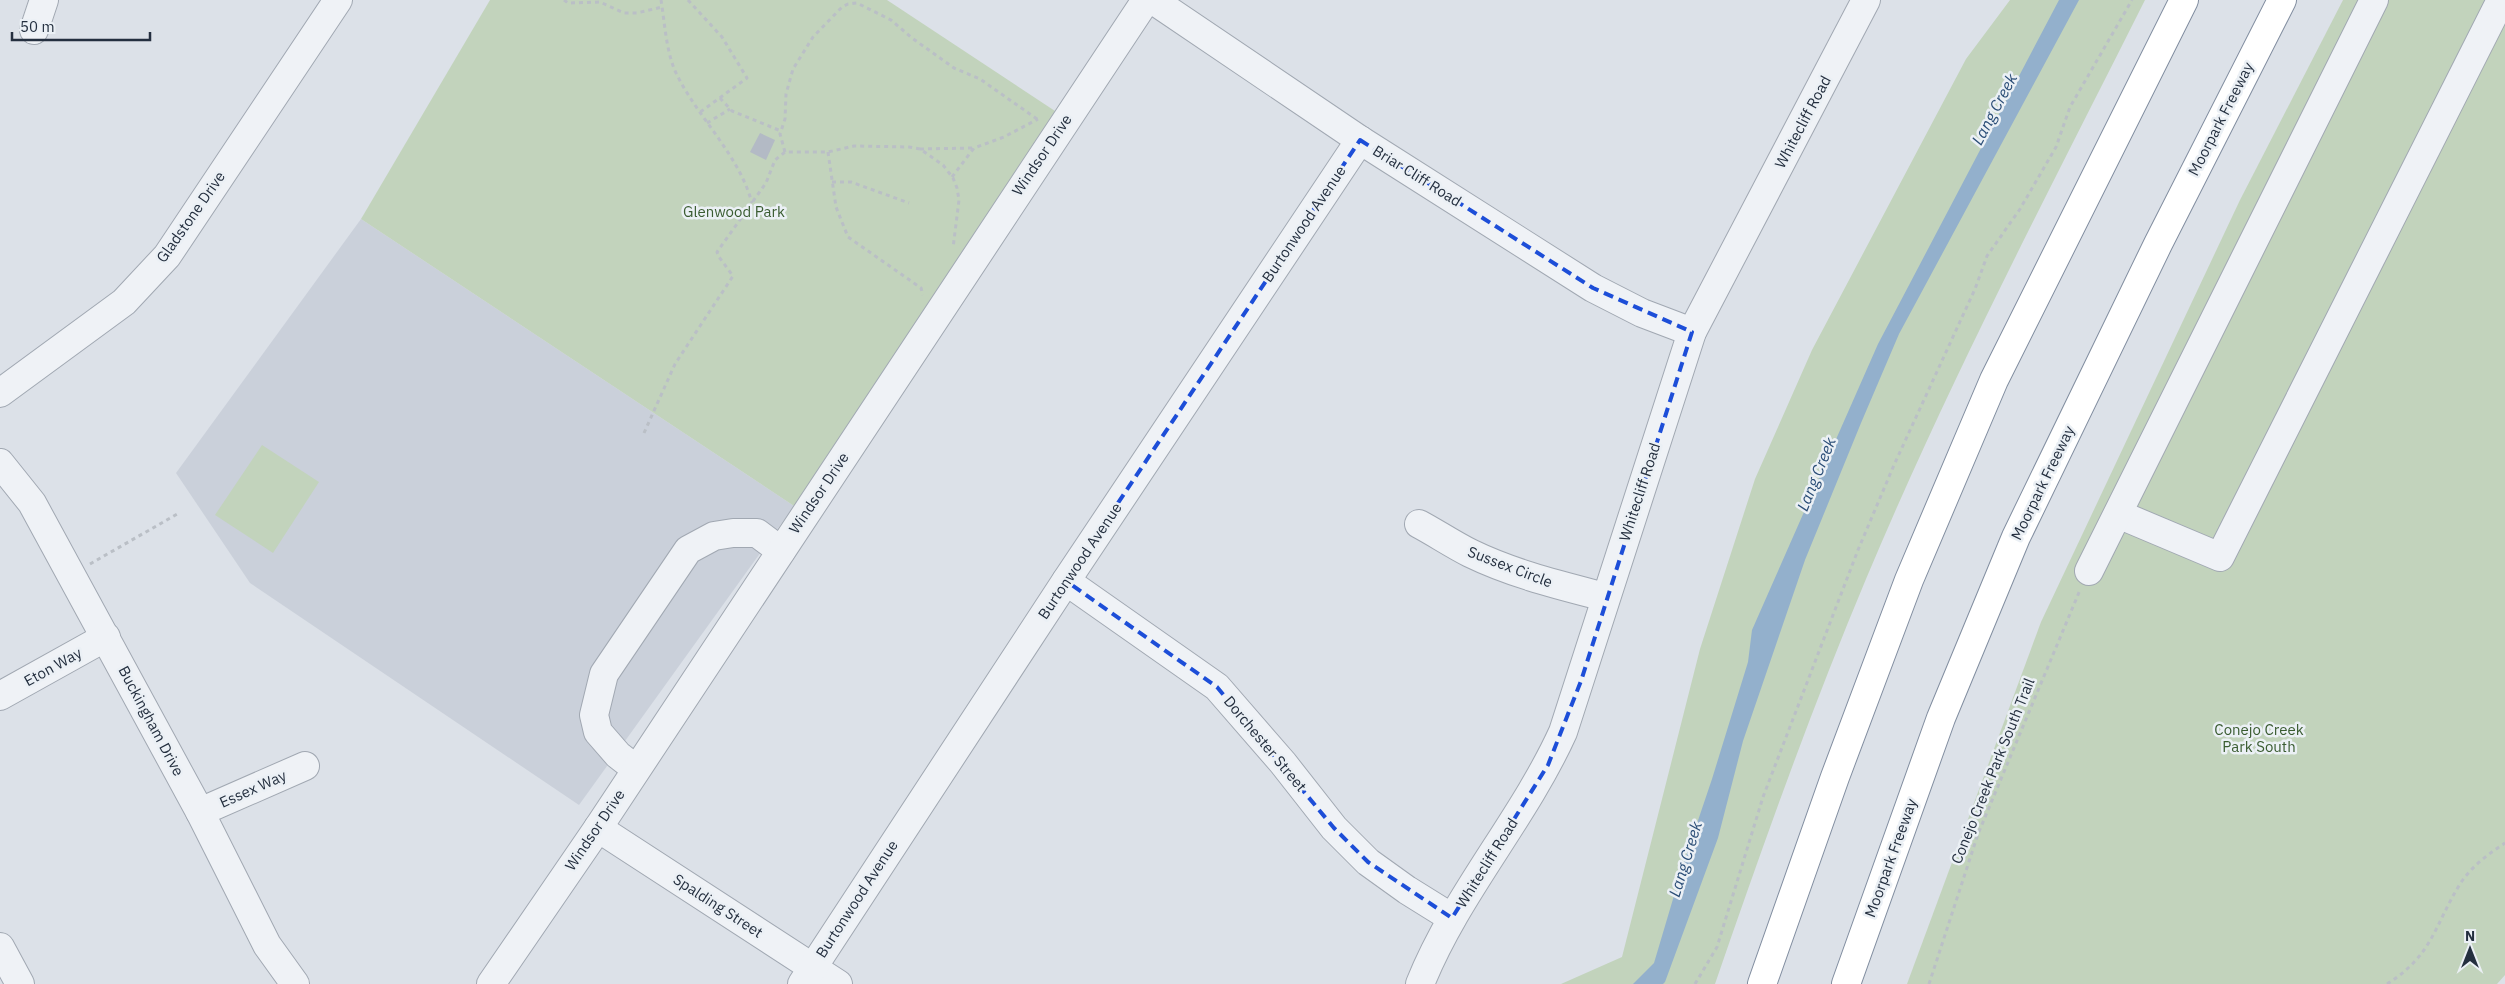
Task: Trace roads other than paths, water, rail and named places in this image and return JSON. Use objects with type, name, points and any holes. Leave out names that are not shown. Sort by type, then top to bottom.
[{"type":"highway","points":[[1762,984],[1835,777],[1909,580],[1994,380],[2184,0]]},
{"type":"highway","name":"Moorpark Freeway","points":[[1846,984],[1941,718],[2016,537],[2158,244],[2282,0]]},
{"type":"highway","points":[[2158,244],[2295,0]]},
{"type":"street","points":[[34,30],[44,0]]},
{"type":"street","name":"Gladstone Drive","points":[[0,393],[124,302],[167,256],[338,0]]},
{"type":"street","name":"Windsor Drive","points":[[491,984],[598,828],[1146,0]]},
{"type":"street","name":"Briar Cliff Road","points":[[1153,0],[1360,140],[1593,288],[1642,313],[1692,332]]},
{"type":"street","name":"Whitecliff Road","points":[[1420,984],[1452,918],[1548,765],[1563,732],[1692,332],[1866,0]]},
{"type":"street","points":[[2089,571],[2374,0]]},
{"type":"street","points":[[2118,514],[2220,557],[2501,0]]},
{"type":"street","name":"Burtonwood Avenue","points":[[807,976],[1066,581],[1360,140]]},
{"type":"street","name":"Buckingham Drive","points":[[0,463],[32,503],[200,812],[267,945],[295,984]]},
{"type":"street","name":"Sussex Circle","points":[[1419,524],[1469,552],[1496,564],[1539,580],[1605,597]]},
{"type":"street","points":[[636,769],[618,754],[598,732],[594,715],[604,674],[688,550],[714,536],[733,533],[757,533],[781,551]]},
{"type":"street","name":"Dorchester Street","points":[[1066,581],[1217,687],[1283,763],[1334,828],[1368,862],[1452,918]]},
{"type":"street","name":"Eton Way","points":[[0,696],[106,637]]},
{"type":"street","name":"Essex Way","points":[[200,812],[305,766]]},
{"type":"street","name":"Spalding Street","points":[[598,828],[807,976],[838,984]]},
{"type":"street","points":[[0,947],[20,984]]},
{"type":"water","points":[[2059,0],[2079,0],[1899,334],[1805,560],[1743,741],[1718,838],[1665,982],[1663,984],[1633,984],[1654,963],[1748,662],[1752,630],[1878,344]]},
{"type":"water label","name":"Lang Creek","points":[[1994,109]]},
{"type":"water label","name":"Lang Creek","points":[[1816,474]]},
{"type":"water label","name":"Lang Creek","points":[[1685,859]]},
{"type":"park label","name":"Glenwood Park","points":[[734,212]]},
{"type":"park label","name":"Conejo Creek Park South","points":[[2259,738]]}]
